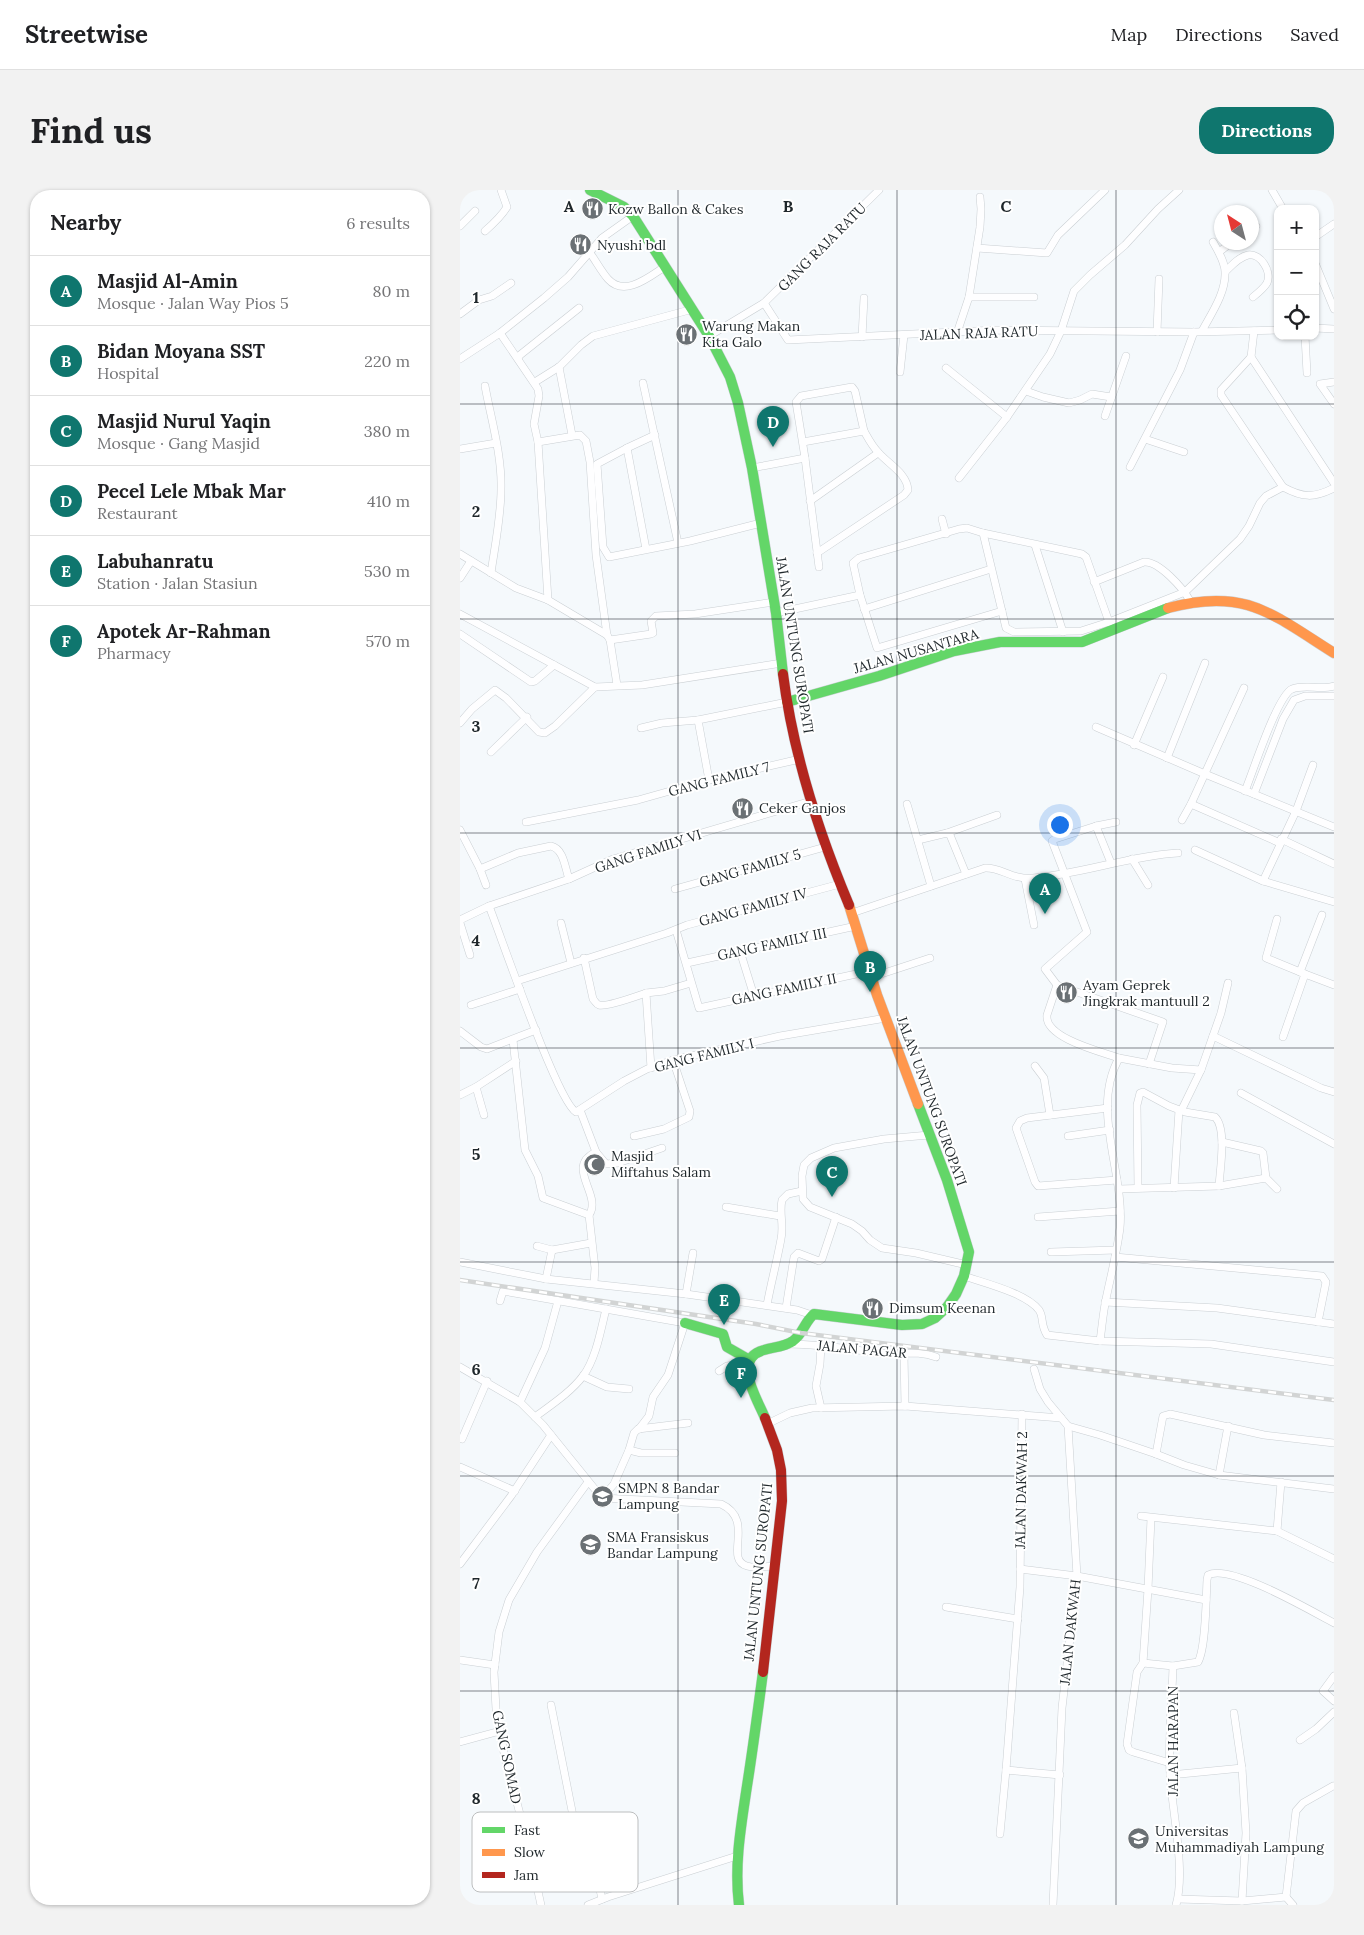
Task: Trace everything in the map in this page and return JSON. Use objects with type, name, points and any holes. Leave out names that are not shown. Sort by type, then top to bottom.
[{"type":"main road","name":"JALAN UNTUNG SUROPATI","points":[[590,190],[624,207],[633,216],[693,309],[730,377],[738,403],[752,468],[775,607],[787,702],[811,801],[825,847],[852,913],[886,1018],[947,1180],[968,1252],[965,1270],[947,1307],[935,1318],[922,1324],[902,1326],[812,1315]]},
{"type":"main road","name":"JALAN NUSANTARA","points":[[787,702],[878,676],[954,651],[1000,642],[1067,644],[1082,642],[1168,608],[1188,597],[1222,599],[1250,605],[1334,652]]},
{"type":"main road","points":[[685,1324],[723,1334],[727,1346],[747,1361],[760,1349],[787,1344],[798,1337],[812,1315]]},
{"type":"main road","name":"JALAN UNTUNG SUROPATI","points":[[739,1905],[736,1881],[737,1856],[756,1729],[782,1501],[781,1470],[777,1450],[746,1372],[747,1361]]},
{"type":"street","points":[[485,231],[507,208],[501,190]]},
{"type":"street","name":"GANG RAJA RATU","points":[[764,303],[879,190]]},
{"type":"street","points":[[977,248],[1047,253],[1058,235],[1105,190]]},
{"type":"street","points":[[959,478],[1007,417],[1050,354],[1061,331],[1072,295],[1079,285],[1125,244],[1179,190]]},
{"type":"street","points":[[1272,190],[1280,205]]},
{"type":"street","points":[[957,333],[969,296],[982,209],[980,197]]},
{"type":"street","points":[[460,226],[475,211]]},
{"type":"street","points":[[460,359],[500,333],[562,282],[602,238],[633,216]]},
{"type":"street","points":[[1319,234],[1334,224]]},
{"type":"street","points":[[1202,331],[1222,292],[1226,271],[1219,252],[1222,250]]},
{"type":"street","points":[[590,253],[607,278],[614,284],[623,286],[632,286],[666,266]]},
{"type":"street","points":[[1226,271],[1240,258],[1247,255],[1259,258],[1267,270],[1268,279],[1266,284],[1253,297]]},
{"type":"street","points":[[1319,273],[1334,309]]},
{"type":"street","points":[[1157,332],[1159,279]]},
{"type":"street","points":[[460,314],[479,300],[492,296],[511,283]]},
{"type":"street","points":[[969,296],[1034,297]]},
{"type":"street","points":[[862,337],[864,298]]},
{"type":"street","points":[[709,336],[764,303]]},
{"type":"street","name":"JALAN RAJA RATU","points":[[764,303],[788,340],[996,330],[1157,332],[1274,330]]},
{"type":"street","points":[[518,358],[579,308]]},
{"type":"street","points":[[535,382],[559,367],[580,345],[593,336],[693,309]]},
{"type":"street","points":[[1319,328],[1334,329]]},
{"type":"street","points":[[1254,331],[1251,357],[1221,390],[1221,394],[1284,487],[1303,496],[1316,495],[1334,488]]},
{"type":"street","points":[[1130,467],[1180,370],[1194,332]]},
{"type":"street","points":[[500,333],[535,382],[539,392],[534,424],[538,442],[548,600]]},
{"type":"street","points":[[900,372],[904,335]]},
{"type":"street","points":[[1305,340],[1307,373]]},
{"type":"street","points":[[1105,416],[1126,356]]},
{"type":"street","points":[[1251,357],[1334,483]]},
{"type":"street","points":[[559,367],[572,435]]},
{"type":"street","points":[[946,368],[1007,417]]},
{"type":"street","points":[[1334,382],[1320,384],[1334,404]]},
{"type":"street","points":[[643,383],[678,543]]},
{"type":"street","points":[[485,386],[496,443],[501,487],[500,510],[490,573]]},
{"type":"street","points":[[817,553],[904,495],[908,490],[908,483],[903,476],[878,453],[864,431],[855,391],[852,387],[848,386],[804,395],[798,398],[796,402],[805,458],[810,501],[817,553],[819,567]]},
{"type":"street","points":[[1026,391],[1069,403],[1092,394],[1111,397]]},
{"type":"street","points":[[802,442],[864,431]]},
{"type":"street","points":[[538,442],[580,435],[588,445],[596,555],[617,686]]},
{"type":"street","points":[[655,435],[599,462],[596,467],[603,547],[609,557],[678,543],[761,522]]},
{"type":"street","points":[[1145,439],[1184,452]]},
{"type":"street","points":[[460,450],[496,443]]},
{"type":"street","points":[[627,448],[646,548]]},
{"type":"street","points":[[810,501],[878,453]]},
{"type":"street","points":[[752,468],[805,458]]},
{"type":"street","points":[[983,533],[1006,628],[1010,631],[1082,631],[1188,597],[1240,539],[1250,526],[1260,503],[1266,496],[1284,487]]},
{"type":"street","points":[[942,519],[946,534]]},
{"type":"street","points":[[1002,611],[877,648],[852,567],[855,560],[967,528],[1035,545],[1082,554],[1088,561],[1109,622]]},
{"type":"street","points":[[1035,545],[1063,632]]},
{"type":"street","points":[[460,554],[516,588],[548,600],[608,638],[651,634],[653,633],[651,621],[656,616],[775,607],[860,595]]},
{"type":"street","points":[[460,578],[471,561]]},
{"type":"street","points":[[1094,582],[1150,561],[1160,568],[1188,597]]},
{"type":"street","points":[[864,609],[991,569]]},
{"type":"street","points":[[460,614],[595,687],[642,685],[782,663]]},
{"type":"street","points":[[460,634],[531,682],[535,681],[554,665]]},
{"type":"street","points":[[1167,758],[1205,663]]},
{"type":"street","points":[[1134,745],[1163,677]]},
{"type":"street","points":[[1245,790],[1275,715],[1287,692],[1294,688],[1334,686]]},
{"type":"street","points":[[460,722],[495,690],[499,691],[527,717],[539,732],[549,732],[595,687]]},
{"type":"street","points":[[1182,820],[1244,688]]},
{"type":"street","points":[[1254,794],[1290,705],[1298,697],[1334,696]]},
{"type":"street","points":[[642,728],[698,720],[787,702]]},
{"type":"street","points":[[491,752],[527,717]]},
{"type":"street","points":[[698,720],[709,780]]},
{"type":"street","points":[[1096,727],[1134,745],[1334,826]]},
{"type":"street","name":"GANG FAMILY 7","points":[[526,822],[599,809],[709,780],[800,759]]},
{"type":"street","points":[[1263,881],[1280,841],[1296,811],[1313,765]]},
{"type":"street","name":"GANG FAMILY VI","points":[[460,921],[490,906],[569,879],[614,859],[811,801]]},
{"type":"street","points":[[908,804],[931,886]]},
{"type":"street","points":[[1191,804],[1334,864]]},
{"type":"street","points":[[918,840],[947,834],[997,815]]},
{"type":"street","points":[[1116,822],[1096,826],[1052,841],[1087,932],[1045,967],[1057,985],[1163,1022],[1149,1064]]},
{"type":"street","points":[[1096,826],[1111,862]]},
{"type":"street","points":[[460,830],[486,885]]},
{"type":"street","points":[[947,834],[953,837],[966,874]]},
{"type":"street","points":[[480,869],[518,853],[551,846],[556,847],[561,852],[569,879]]},
{"type":"street","name":"GANG FAMILY 5","points":[[675,889],[825,847]]},
{"type":"street","points":[[1195,850],[1263,881],[1334,902]]},
{"type":"street","points":[[852,913],[985,868],[992,868],[1014,878],[1065,875],[1111,862],[1178,852]]},
{"type":"street","points":[[1132,859],[1148,885]]},
{"type":"street","points":[[1025,878],[1034,925]]},
{"type":"street","name":"GANG FAMILY IV","points":[[517,981],[687,925],[840,884]]},
{"type":"street","points":[[490,906],[520,989],[563,1094],[572,1110],[576,1112],[580,1110],[596,1152],[601,1160],[606,1164],[611,1164],[662,1148]]},
{"type":"street","points":[[1283,1037],[1322,915]]},
{"type":"street","points":[[1277,919],[1266,958],[1334,985]]},
{"type":"street","points":[[460,921],[470,955]]},
{"type":"street","points":[[561,923],[571,963]]},
{"type":"street","name":"GANG FAMILY III","points":[[687,963],[856,926]]},
{"type":"street","points":[[584,958],[593,999],[599,1005],[618,1002],[646,993],[664,991],[691,983],[687,963],[676,930]]},
{"type":"street","points":[[740,951],[754,996]]},
{"type":"street","name":"GANG FAMILY II","points":[[691,983],[699,1008],[871,974],[930,958]]},
{"type":"street","points":[[1174,1188],[1181,1108],[1201,1070],[1214,1036],[1228,984]]},
{"type":"street","points":[[1057,985],[1046,1018],[1049,1026],[1066,1039],[1119,1058],[1149,1064],[1201,1070]]},
{"type":"street","points":[[471,1005],[520,989]]},
{"type":"street","points":[[646,993],[652,1068]]},
{"type":"street","name":"GANG FAMILY I","points":[[580,1110],[624,1081],[673,1060],[780,1036],[886,1018]]},
{"type":"street","points":[[460,1031],[485,1048],[513,1040],[536,1030]]},
{"type":"street","points":[[1214,1036],[1334,1092]]},
{"type":"street","points":[[513,1040],[525,1150],[538,1176],[543,1198],[589,1216]]},
{"type":"street","points":[[1100,1341],[1105,1302],[1120,1227],[1119,1189],[1108,1108],[1112,1070],[1119,1058]]},
{"type":"street","points":[[634,1136],[664,1129],[689,1117],[690,1112],[673,1060]]},
{"type":"street","points":[[460,1095],[516,1061]]},
{"type":"street","points":[[1035,1066],[1044,1078],[1050,1115]]},
{"type":"street","points":[[476,1086],[484,1115]]},
{"type":"street","points":[[1138,1188],[1137,1105],[1140,1094],[1145,1092],[1181,1108],[1215,1116],[1220,1123],[1222,1142],[1219,1186]]},
{"type":"street","points":[[1241,1092],[1334,1144]]},
{"type":"street","points":[[1108,1108],[1023,1119],[1017,1125],[1019,1137],[1037,1186],[1117,1180]]},
{"type":"street","points":[[1068,1136],[1110,1130]]},
{"type":"street","points":[[929,1135],[884,1139],[834,1148],[811,1158],[804,1165],[802,1176],[803,1199],[810,1207],[852,1224],[882,1248],[916,1253],[965,1270],[1029,1300],[1040,1311],[1042,1327],[1047,1335],[1100,1341],[1211,1344],[1334,1362]]},
{"type":"street","points":[[1222,1142],[1261,1151],[1263,1153],[1266,1178],[1277,1189]]},
{"type":"street","points":[[594,1282],[595,1268],[589,1216],[592,1211],[583,1171],[584,1161],[588,1156],[596,1152]]},
{"type":"street","points":[[1119,1189],[1219,1186],[1266,1178]]},
{"type":"street","points":[[767,1305],[781,1239],[783,1224],[780,1216],[783,1198],[788,1194],[802,1191]]},
{"type":"street","points":[[726,1207],[780,1216]]},
{"type":"street","points":[[1038,1217],[1120,1211]]},
{"type":"street","points":[[786,1308],[794,1257],[798,1253],[819,1261],[822,1259],[836,1217]]},
{"type":"street","points":[[537,1246],[552,1250],[591,1243]]},
{"type":"street","points":[[546,1278],[552,1250]]},
{"type":"street","points":[[1051,1252],[1116,1254],[1322,1276],[1326,1282],[1318,1322]]},
{"type":"street","points":[[686,1294],[693,1253]]},
{"type":"street","points":[[460,1262],[546,1278],[594,1282],[767,1305],[797,1310],[812,1315]]},
{"type":"street","points":[[500,1300],[503,1291],[685,1324],[668,1374],[653,1397],[649,1416],[634,1433],[629,1450],[614,1484],[602,1498]]},
{"type":"street","points":[[520,1402],[545,1348],[558,1301]]},
{"type":"street","points":[[1105,1302],[1217,1308],[1334,1324]]},
{"type":"street","points":[[535,1417],[557,1401],[583,1376],[596,1346],[606,1309]]},
{"type":"street","name":"JALAN PAGAR","points":[[787,1344],[821,1344],[879,1353],[926,1353],[936,1357]]},
{"type":"street","points":[[821,1344],[816,1386],[821,1408]]},
{"type":"street","points":[[904,1354],[905,1406]]},
{"type":"street","points":[[719,1371],[727,1366],[747,1361]]},
{"type":"street","points":[[460,1367],[487,1381],[520,1402],[551,1435],[602,1498],[721,1504],[734,1513],[737,1520],[739,1526],[737,1554],[741,1562],[746,1566],[774,1566]]},
{"type":"street","points":[[1034,1369],[1040,1389],[1068,1426],[1219,1475],[1334,1489]]},
{"type":"street","points":[[583,1376],[607,1387],[628,1389]]},
{"type":"street","points":[[462,1439],[487,1381]]},
{"type":"street","name":"JALAN DAKWAH 2","points":[[767,1424],[800,1410],[821,1408],[905,1406],[1022,1414],[1018,1619],[1000,1834]]},
{"type":"street","points":[[1022,1414],[1061,1418]]},
{"type":"street","points":[[1156,1454],[1163,1416],[1165,1415],[1264,1434],[1334,1444]]},
{"type":"street","points":[[639,1429],[688,1423]]},
{"type":"street","name":"JALAN DAKWAH","points":[[1053,1905],[1062,1708],[1077,1576],[1068,1426]]},
{"type":"street","points":[[1219,1475],[1228,1426]]},
{"type":"street","points":[[460,1564],[515,1491],[551,1435]]},
{"type":"street","points":[[629,1450],[641,1453],[675,1453]]},
{"type":"street","points":[[460,1467],[515,1491]]},
{"type":"street","name":"GANG SOMAD","points":[[519,1812],[504,1753],[496,1710],[495,1664],[499,1632],[509,1600],[537,1552],[588,1482]]},
{"type":"street","points":[[1277,1531],[1280,1482]]},
{"type":"street","points":[[1142,1516],[1277,1531],[1334,1559]]},
{"type":"street","points":[[1151,1518],[1142,1662],[1136,1672],[1128,1747],[1133,1752],[1170,1763]]},
{"type":"street","points":[[1020,1569],[1077,1576],[1206,1600]]},
{"type":"street","points":[[1142,1662],[1174,1666],[1194,1664],[1200,1660],[1208,1575],[1213,1573],[1249,1580],[1334,1623]]},
{"type":"street","points":[[946,1607],[1018,1619]]},
{"type":"street","points":[[460,1660],[495,1664]]},
{"type":"street","name":"JALAN HARAPAN","points":[[1174,1666],[1170,1775],[1178,1865],[1177,1902]]},
{"type":"street","points":[[1334,1676],[1323,1691],[1334,1701]]},
{"type":"street","points":[[551,1705],[572,1812]]},
{"type":"street","points":[[1300,1740],[1316,1729],[1334,1712]]},
{"type":"street","points":[[1234,1713],[1242,1768],[1246,1833],[1242,1901]]},
{"type":"street","points":[[460,1742],[500,1731]]},
{"type":"street","points":[[1170,1775],[1242,1768]]},
{"type":"street","points":[[1006,1770],[1060,1775]]},
{"type":"street","points":[[1293,1905],[1286,1897],[1296,1811],[1303,1803],[1333,1786]]},
{"type":"street","points":[[638,1888],[737,1856]]},
{"type":"street","name":"GANG SOMAD","points":[[538,1892],[541,1905]]},
{"type":"street","points":[[600,1892],[602,1899]]},
{"type":"street","points":[[588,1905],[624,1892]]},
{"type":"street","points":[[1177,1902],[1242,1901],[1286,1897]]},
{"type":"railway","points":[[460,1280],[756,1324],[801,1333],[1334,1400]]},
{"type":"traffic: fast","points":[[590,190],[624,207],[633,216],[709,336],[730,377],[738,403],[752,468],[776,613],[783,674]]},
{"type":"traffic: fast","points":[[787,702],[879,676],[954,651],[1000,642],[1082,642],[1168,608]]},
{"type":"traffic: fast","points":[[765,1418],[749,1380],[749,1362],[754,1355],[764,1350],[783,1346],[793,1341],[814,1314],[902,1325],[922,1324],[935,1318],[947,1307],[956,1294],[964,1276],[969,1252],[947,1180],[918,1104]]},
{"type":"traffic: fast","points":[[685,1323],[723,1334],[727,1347],[748,1359]]},
{"type":"traffic: fast","points":[[739,1905],[737,1875],[739,1845],[763,1672]]},
{"type":"traffic: slow","points":[[1168,608],[1195,602],[1218,601],[1238,603],[1257,608],[1275,616],[1334,653]]},
{"type":"traffic: slow","points":[[849,905],[877,995],[918,1104]]},
{"type":"traffic: jam","points":[[783,674],[793,733],[808,791],[827,849],[849,905]]},
{"type":"traffic: jam","points":[[763,1672],[782,1501],[781,1470],[777,1450],[765,1418]]},
{"type":"place","name":"Kozw Ballon & Cakes","points":[[592,209]]},
{"type":"place","name":"Nyushi bdl","points":[[581,245]]},
{"type":"place","name":"Warung Makan Kita Galo","points":[[686,334]]},
{"type":"place","name":"Pecel Lele Mbak Mar","points":[[773,447]]},
{"type":"place","name":"Ceker Ganjos","points":[[743,808]]},
{"type":"place","name":"Masjid Al-Amin","points":[[1045,914]]},
{"type":"place","name":"Bidan Moyana SST","points":[[870,992]]},
{"type":"place","name":"Ayam Geprek Jingkrak mantuull 2","points":[[1067,993]]},
{"type":"place","name":"Masjid Miftahus Salam","points":[[595,1164]]},
{"type":"place","name":"Masjid Nurul Yaqin","points":[[832,1197]]},
{"type":"place","name":"Dimsum Keenan","points":[[873,1308]]},
{"type":"place","name":"Labuhanratu","points":[[724,1325]]},
{"type":"place","name":"Apotek Ar-Rahman","points":[[741,1398]]},
{"type":"place","name":"SMPN 8 Bandar Lampung","points":[[602,1496]]},
{"type":"place","name":"SMA Fransiskus Bandar Lampung","points":[[591,1545]]},
{"type":"place","name":"Universitas Muhammadiyah Lampung","points":[[1139,1839]]}]
